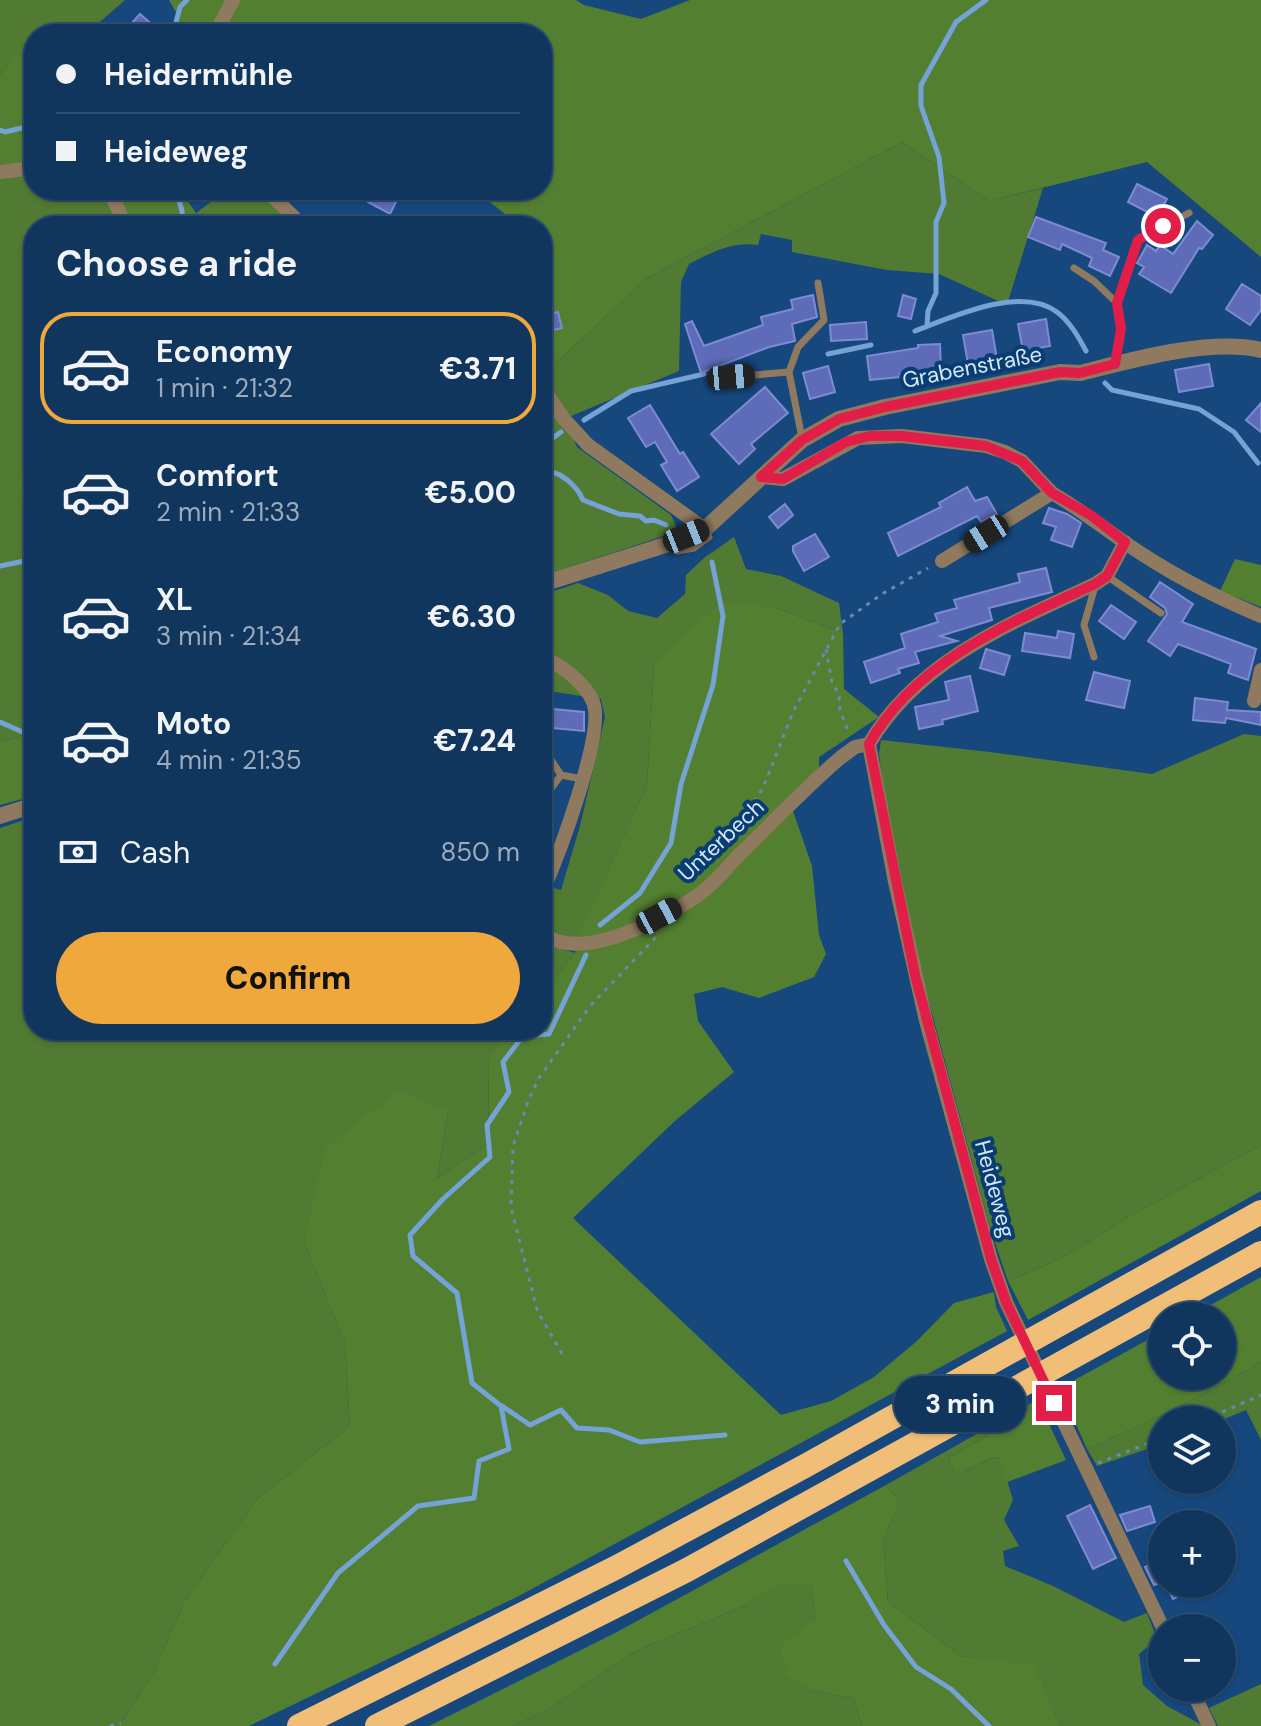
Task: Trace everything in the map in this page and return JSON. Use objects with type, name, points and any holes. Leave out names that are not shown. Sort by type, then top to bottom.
[{"type":"highway","points":[[299,1726],[617,1567],[1261,1212]]},
{"type":"highway","points":[[377,1726],[687,1570],[1261,1253]]},
{"type":"street","points":[[220,24],[233,0]]},
{"type":"street","points":[[0,172],[24,169]]},
{"type":"street","points":[[276,200],[293,216]]},
{"type":"street","name":"Grabenstraße","points":[[705,529],[802,440],[839,419],[1060,372],[1080,373],[1115,364],[1226,346],[1261,350]]},
{"type":"street","points":[[552,402],[588,445],[705,529]]},
{"type":"street","points":[[761,477],[783,479],[858,438],[902,436],[986,446],[1022,461],[1052,493],[1092,516],[1125,542],[1212,595],[1261,616]]},
{"type":"street","points":[[942,561],[1052,493]]},
{"type":"street","points":[[552,581],[705,529]]},
{"type":"street","points":[[1101,580],[1125,542]]},
{"type":"street","name":"Unterbech","points":[[552,937],[569,944],[597,944],[634,930],[694,898],[806,787],[866,742],[905,695],[945,661],[1014,621],[1101,580]]},
{"type":"street","points":[[552,661],[578,682],[593,702],[596,726],[562,847],[552,870]]},
{"type":"street","points":[[1254,701],[1261,670]]},
{"type":"street","name":"Heideweg","points":[[866,742],[926,1021],[991,1259],[1006,1302],[1156,1614]]},
{"type":"street","points":[[0,816],[24,808]]},
{"type":"street","points":[[1198,1702],[1209,1726]]},
{"type":"lane","points":[[1115,364],[1121,329],[1117,303],[1138,240],[1189,213]]},
{"type":"lane","points":[[1074,268],[1094,281],[1117,303]]},
{"type":"lane","points":[[802,440],[789,372],[798,347],[824,320],[818,283]]},
{"type":"lane","points":[[731,377],[789,372]]},
{"type":"lane","points":[[1094,657],[1084,625],[1101,580],[1161,613]]},
{"type":"lane","points":[[552,761],[561,775],[582,779]]},
{"type":"lane","points":[[552,787],[561,775]]},
{"type":"path","points":[[723,851],[763,788],[793,712],[840,624],[882,594],[942,561]]},
{"type":"path","points":[[826,649],[832,683],[839,694],[840,710],[866,742]]},
{"type":"path","points":[[562,1354],[537,1310],[511,1207],[510,1160],[513,1146],[539,1078],[590,1006],[661,932]]},
{"type":"path","points":[[1236,1406],[1261,1395]]},
{"type":"path","points":[[1081,1459],[1095,1464],[1148,1443]]},
{"type":"path","points":[[110,1726],[121,1723]]},
{"type":"green space","points":[[0,0],[125,0],[97,24],[24,24],[24,45],[0,75]]},
{"type":"green space","points":[[169,0],[576,0],[584,5],[641,19],[690,0],[1261,0],[1261,257],[1147,162],[989,201],[902,142],[647,278],[552,367],[552,216],[508,216],[487,200],[552,200],[552,24],[178,24],[178,16]]},
{"type":"green space","points":[[24,44],[24,169],[0,172],[0,75]]},
{"type":"green space","points":[[902,142],[989,201],[1043,188],[1007,305],[939,274],[887,270],[792,252],[792,240],[761,234],[758,245],[731,246],[689,264],[681,282],[679,371],[564,419],[577,447],[671,515],[676,526],[673,533],[552,573],[552,367],[647,278]]},
{"type":"green space","points":[[24,169],[24,200],[114,200],[121,216],[24,216],[24,735],[0,742],[0,172]]},
{"type":"green space","points":[[114,200],[187,200],[196,213],[193,216],[121,216]]},
{"type":"green space","points":[[214,200],[276,200],[293,216],[193,216]]},
{"type":"green space","points":[[24,472],[24,511],[18,482]]},
{"type":"green space","points":[[734,537],[746,569],[781,576],[839,603],[843,633],[776,608],[654,665],[647,785],[577,941],[552,930],[552,888],[561,890],[580,826],[605,717],[601,699],[552,692],[552,592],[578,583],[608,595],[628,611],[657,618],[685,594],[686,575]]},
{"type":"green space","points":[[1235,559],[1261,565],[1261,607],[1220,591]]},
{"type":"green space","points":[[721,602],[776,608],[843,633],[844,689],[879,717],[819,757],[819,785],[793,811],[812,866],[819,935],[826,954],[814,977],[759,998],[722,987],[694,994],[698,1021],[734,1072],[676,1120],[573,1218],[781,1415],[831,1401],[874,1377],[917,1341],[954,1303],[994,1292],[996,1307],[1007,1331],[517,1597],[249,1726],[110,1726],[121,1723],[155,1670],[185,1600],[258,1498],[350,1426],[345,1343],[304,1242],[326,1147],[398,1091],[448,1111],[437,1178],[488,1143],[489,1057],[503,1040],[552,1040],[552,981],[575,953],[577,940],[647,785],[654,665]]},
{"type":"green space","points":[[1244,734],[1261,736],[1261,1145],[1130,1216],[1060,1259],[1008,1281],[990,1228],[916,954],[884,794],[879,754],[881,740],[1152,774]]},
{"type":"green space","points":[[24,735],[24,799],[0,805],[0,742]]},
{"type":"green space","points":[[24,820],[24,1040],[503,1040],[489,1058],[488,1143],[437,1178],[448,1111],[304,1242],[345,1343],[350,1426],[258,1498],[185,1600],[155,1670],[121,1723],[110,1726],[0,1726],[0,828]]},
{"type":"green space","points":[[552,945],[575,953],[552,981]]},
{"type":"green space","points":[[1261,1145],[1261,1191],[1028,1320],[1008,1281],[1060,1259],[1130,1216]]},
{"type":"green space","points":[[1261,1277],[1261,1362],[1236,1376],[1236,1302],[1216,1302]]},
{"type":"green space","points":[[1148,1340],[1148,1390],[1211,1390],[1180,1406],[1148,1406],[1148,1421],[1087,1449],[1060,1388]]},
{"type":"green space","points":[[1261,1362],[1261,1440],[1246,1410],[1236,1414],[1236,1406],[1180,1406],[1211,1390],[1236,1390],[1236,1376]]},
{"type":"green space","points":[[1037,1400],[1040,1405],[948,1458],[956,1474],[1000,1457],[1013,1500],[1004,1520],[1019,1546],[1003,1551],[1005,1566],[1124,1622],[1147,1613],[1148,1646],[1139,1654],[1148,1702],[1162,1702],[1204,1726],[1060,1726],[1035,1666],[961,1656],[888,1602],[883,1540],[899,1502],[886,1485]]},
{"type":"green space","points":[[1040,1405],[1066,1460],[1007,1482],[999,1457],[956,1474],[948,1458]]},
{"type":"green space","points":[[1148,1421],[1148,1449],[1097,1466],[1087,1449]]},
{"type":"green space","points":[[886,1485],[899,1502],[883,1540],[888,1602],[961,1656],[1035,1665],[1060,1726],[862,1726],[853,1698],[813,1691],[788,1675],[780,1646],[815,1619],[812,1585],[780,1584],[744,1606],[638,1650],[549,1709],[512,1726],[429,1726],[615,1633]]},
{"type":"green space","points":[[780,1583],[812,1584],[815,1619],[813,1691],[853,1698],[862,1726],[512,1726],[549,1709],[638,1650],[744,1606]]},
{"type":"green space","points":[[1261,1684],[1261,1726],[1218,1726],[1209,1708],[1222,1702],[1236,1702],[1236,1696]]},
{"type":"building","points":[[140,14],[152,24],[131,24]]},
{"type":"building","points":[[1137,184],[1167,199],[1157,217],[1128,202]]},
{"type":"building","points":[[369,200],[397,200],[390,214]]},
{"type":"building","points":[[1036,217],[1106,243],[1103,250],[1119,257],[1110,276],[1089,266],[1092,258],[1062,244],[1060,250],[1028,237]]},
{"type":"building","points":[[1197,221],[1213,235],[1202,249],[1199,248],[1171,293],[1139,274],[1144,267],[1137,263],[1147,245],[1156,251],[1160,245],[1173,254]]},
{"type":"building","points":[[1242,284],[1261,296],[1261,310],[1250,325],[1226,309]]},
{"type":"building","points":[[813,295],[817,317],[792,324],[795,341],[769,347],[701,373],[685,324],[692,321],[704,346],[763,325],[761,317],[793,309],[791,300]]},
{"type":"building","points":[[903,295],[916,299],[911,319],[898,316]]},
{"type":"building","points":[[558,312],[562,328],[552,330],[552,314]]},
{"type":"building","points":[[1046,319],[1050,346],[1023,351],[1018,324]]},
{"type":"building","points":[[866,322],[867,339],[831,341],[830,325]]},
{"type":"building","points":[[992,330],[997,359],[968,364],[963,335]]},
{"type":"building","points":[[940,344],[941,371],[870,380],[867,356],[918,348],[918,345]]},
{"type":"building","points":[[1209,364],[1213,386],[1179,392],[1175,370]]},
{"type":"building","points":[[828,366],[835,392],[810,399],[803,373]]},
{"type":"building","points":[[765,387],[788,413],[751,444],[755,449],[739,464],[711,434]]},
{"type":"building","points":[[1261,403],[1261,432],[1246,420]]},
{"type":"building","points":[[650,405],[680,454],[683,452],[699,477],[677,491],[661,465],[667,462],[655,442],[646,447],[628,418]]},
{"type":"building","points":[[967,487],[975,501],[987,497],[997,514],[981,522],[977,516],[898,556],[888,533],[941,507],[939,503]]},
{"type":"building","points":[[785,504],[793,515],[778,528],[769,517]]},
{"type":"building","points":[[1049,508],[1081,523],[1072,547],[1051,540],[1056,527],[1043,523]]},
{"type":"building","points":[[815,534],[829,557],[804,571],[793,546]]},
{"type":"building","points":[[1046,568],[1052,592],[989,608],[992,620],[940,636],[957,641],[915,652],[919,663],[898,669],[900,673],[871,683],[864,662],[905,648],[901,634],[938,622],[935,614],[957,608],[954,600],[1020,582],[1018,574]]},
{"type":"building","points":[[1160,582],[1193,604],[1182,622],[1256,649],[1248,680],[1228,673],[1231,664],[1178,644],[1170,656],[1148,641],[1167,614],[1165,608],[1150,597]]},
{"type":"building","points":[[1111,605],[1136,622],[1124,639],[1099,621]]},
{"type":"building","points":[[1058,631],[1074,634],[1070,658],[1022,651],[1025,633],[1057,638]]},
{"type":"building","points":[[986,649],[1010,656],[1004,675],[980,668]]},
{"type":"building","points":[[1094,672],[1130,681],[1124,708],[1086,700]]},
{"type":"building","points":[[970,676],[978,711],[919,729],[915,707],[949,700],[945,682]]},
{"type":"building","points":[[1195,698],[1228,702],[1227,710],[1261,712],[1261,725],[1226,718],[1225,723],[1193,720]]},
{"type":"building","points":[[552,709],[584,712],[584,731],[552,728]]},
{"type":"building","points":[[1090,1505],[1116,1558],[1093,1569],[1067,1516]]},
{"type":"building","points":[[1150,1506],[1151,1510],[1148,1510],[1148,1524],[1127,1531],[1120,1515]]},
{"type":"waterway","points":[[176,24],[180,7],[187,0]]},
{"type":"waterway","points":[[927,326],[928,311],[936,293],[936,222],[944,203],[939,157],[921,106],[921,85],[956,22],[986,0]]},
{"type":"waterway","points":[[0,130],[5,132],[24,127]]},
{"type":"waterway","points":[[179,200],[182,216]]},
{"type":"waterway","points":[[915,331],[986,306],[1006,302],[1042,304],[1057,312],[1070,325],[1086,351]]},
{"type":"waterway","points":[[828,354],[871,345]]},
{"type":"waterway","points":[[584,420],[631,391],[704,374]]},
{"type":"waterway","points":[[1105,383],[1112,390],[1199,409],[1234,432],[1258,463]]},
{"type":"waterway","points":[[552,439],[561,432]]},
{"type":"waterway","points":[[552,472],[567,480],[583,500],[619,514],[640,516],[646,521],[654,520],[666,525]]},
{"type":"waterway","points":[[0,566],[24,561]]},
{"type":"waterway","points":[[600,925],[640,893],[671,843],[681,784],[713,685],[723,616],[712,562]]},
{"type":"waterway","points":[[0,722],[24,733]]},
{"type":"waterway","points":[[552,1028],[586,955]]},
{"type":"waterway","points":[[275,1664],[338,1573],[418,1506],[474,1498],[479,1461],[509,1449],[501,1406],[472,1383],[457,1293],[413,1256],[410,1235],[443,1199],[490,1157],[487,1125],[509,1092],[503,1062],[520,1040]]},
{"type":"waterway","points":[[502,1406],[530,1425],[561,1410],[577,1428],[609,1430],[640,1442],[725,1435]]},
{"type":"waterway","points":[[846,1561],[884,1625],[916,1667],[951,1689],[989,1726]]},
{"type":"route","points":[[1054,1403],[1006,1302],[991,1259],[915,975],[869,744],[888,714],[905,695],[945,661],[1014,621],[1095,584],[1107,576],[1125,542],[1092,516],[1052,493],[1022,461],[986,446],[902,436],[870,436],[846,442],[783,479],[761,477],[802,440],[839,419],[1060,372],[1080,373],[1115,364],[1121,329],[1117,303],[1127,268],[1138,240],[1163,226]]}]
